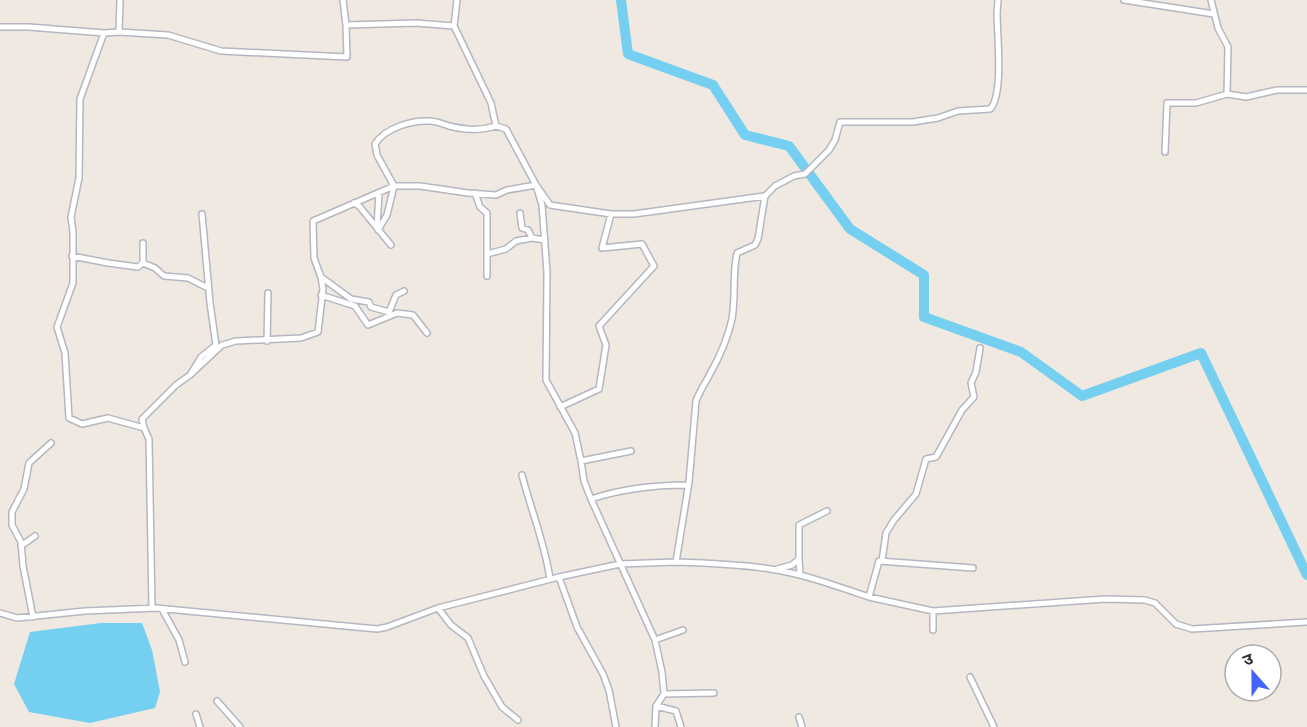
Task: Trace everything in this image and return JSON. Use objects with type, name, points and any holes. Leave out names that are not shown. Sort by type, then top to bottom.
[{"type":"street","points":[[119,32],[120,0]]},
{"type":"street","points":[[0,27],[168,35],[221,51],[347,57],[343,0]]},
{"type":"street","points":[[457,0],[454,26],[491,103],[496,126]]},
{"type":"street","points":[[676,562],[688,485],[696,401],[723,348],[732,321],[737,253],[755,244],[758,239],[765,196],[775,186],[794,176],[805,174],[829,150],[835,140],[840,122],[913,122],[938,118],[958,111],[990,109],[995,104],[997,91],[998,0]]},
{"type":"street","points":[[1124,0],[1214,14]]},
{"type":"street","points":[[1211,0],[1214,14],[1228,47],[1227,94]]},
{"type":"street","points":[[346,25],[416,23],[454,26]]},
{"type":"street","points":[[104,33],[80,99],[79,178],[71,217],[74,232],[73,283],[57,327],[65,353],[69,418],[82,424],[108,418],[130,426],[144,428]]},
{"type":"street","points":[[1165,152],[1167,104],[1196,103],[1227,94],[1246,97],[1277,90],[1307,90]]},
{"type":"street","points":[[377,229],[387,215],[394,186],[377,155],[375,144],[380,137],[402,125],[431,121],[463,129],[482,130],[496,126],[506,129],[536,185],[550,205],[611,214],[634,214],[765,196]]},
{"type":"street","points":[[152,608],[149,439],[142,419],[176,385],[222,345],[236,341],[301,338],[318,332],[321,278],[314,258],[313,221],[394,186],[420,186],[496,195],[507,190],[536,185]]},
{"type":"street","points":[[536,185],[542,205],[547,272],[546,380],[574,433],[584,481],[591,499],[655,640],[664,694],[656,706],[655,727]]},
{"type":"street","points":[[377,229],[379,193]]},
{"type":"street","points":[[475,193],[480,207],[487,213],[487,276]]},
{"type":"street","points":[[496,195],[499,204]]},
{"type":"street","points":[[354,203],[391,245]]},
{"type":"street","points":[[520,213],[522,228],[528,230],[532,238]]},
{"type":"street","points":[[190,375],[201,357],[216,345],[208,288],[202,214]]},
{"type":"street","points":[[560,407],[599,389],[606,345],[599,326],[654,266],[642,244],[602,248],[611,214]]},
{"type":"street","points":[[487,254],[506,249],[516,241],[532,238],[545,240]]},
{"type":"street","points":[[72,255],[138,267],[142,263],[142,243]]},
{"type":"street","points":[[142,263],[155,268],[164,276],[188,278],[208,288]]},
{"type":"street","points":[[321,278],[351,299],[369,302],[370,307],[389,312],[396,295],[404,291]]},
{"type":"street","points":[[267,341],[268,293]]},
{"type":"street","points":[[321,294],[355,306],[368,325],[397,313],[412,315],[427,333]]},
{"type":"street","points":[[882,561],[886,533],[916,494],[926,459],[936,457],[962,410],[974,397],[971,383],[976,372],[980,348]]},
{"type":"street","points":[[33,617],[22,566],[21,546],[12,525],[12,512],[24,489],[28,463],[51,443]]},
{"type":"street","points":[[581,461],[631,451]]},
{"type":"street","points":[[522,475],[550,579]]},
{"type":"street","points":[[591,499],[609,493],[666,485],[688,485]]},
{"type":"street","points":[[800,575],[799,525],[827,511]]},
{"type":"street","points":[[21,546],[35,536]]},
{"type":"street","points":[[775,570],[792,565],[798,559]]},
{"type":"street","points":[[870,597],[879,561],[973,568]]},
{"type":"street","points":[[0,614],[17,618],[85,611],[152,608],[377,629],[438,608],[550,579],[620,564],[676,562],[733,564],[775,570],[800,575],[870,597],[933,611],[1105,599],[1145,600],[1155,603],[1176,624],[1192,629],[1307,622]]},
{"type":"street","points":[[559,577],[577,627],[603,674],[609,690],[616,727]]},
{"type":"street","points":[[438,608],[451,625],[468,638],[484,676],[502,707],[518,720]]},
{"type":"street","points":[[162,609],[179,640],[185,662]]},
{"type":"street","points":[[933,611],[933,630]]},
{"type":"street","points":[[655,640],[683,630]]},
{"type":"street","points":[[970,677],[994,727]]},
{"type":"street","points":[[664,694],[714,693]]},
{"type":"street","points":[[217,701],[240,727]]},
{"type":"street","points":[[656,706],[676,711],[681,727]]},
{"type":"street","points":[[196,714],[200,727]]},
{"type":"street","points":[[799,717],[802,727]]},
{"type":"water","points":[[101,623],[142,623],[152,650],[160,692],[155,708],[90,723],[29,712],[14,684],[30,632]]},
{"type":"waterway","points":[[621,0],[628,54],[713,85],[745,135],[789,146],[850,229],[924,275],[924,317],[1021,352],[1082,396],[1201,353],[1307,575]]}]
